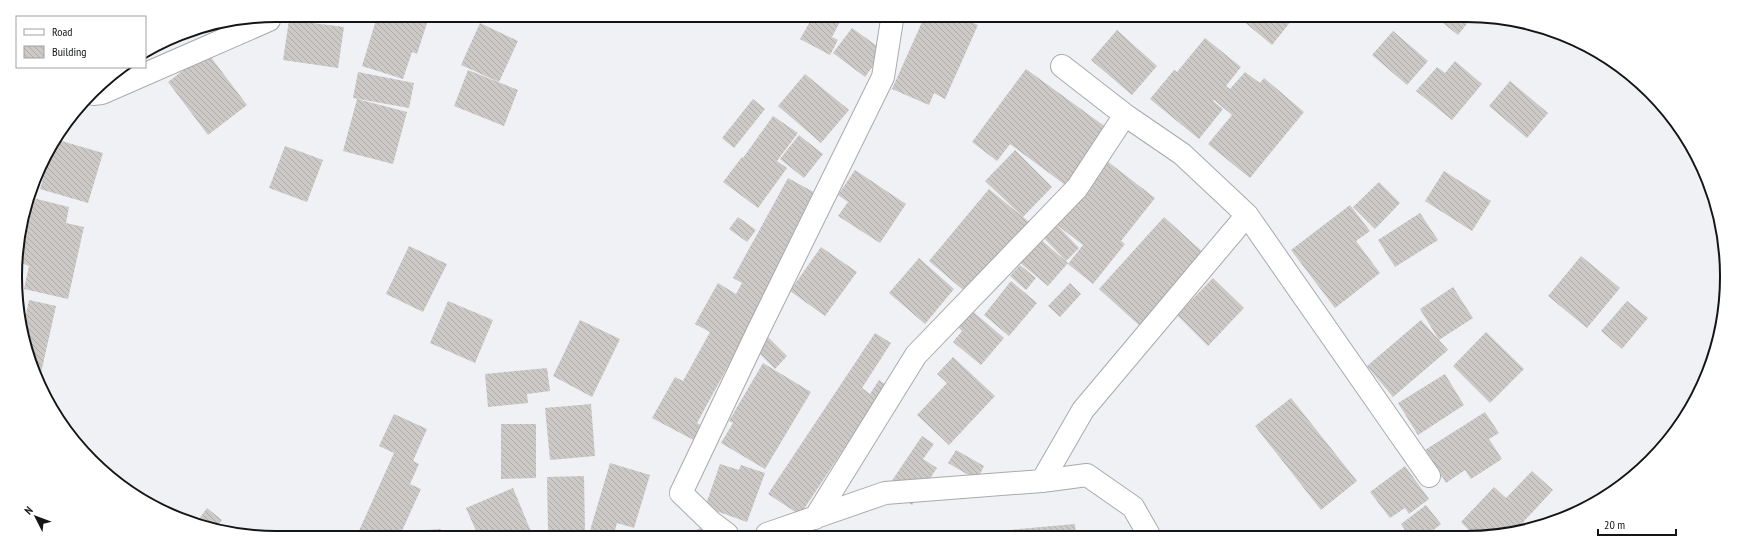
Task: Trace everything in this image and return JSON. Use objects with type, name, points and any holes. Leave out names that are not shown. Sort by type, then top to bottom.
[{"type":"street","points":[[723,531],[711,522],[681,493],[759,329],[883,77],[892,22]]},
{"type":"street","points":[[101,93],[262,23]]},
{"type":"street","points":[[1062,66],[1125,115],[1182,154],[1247,215],[1428,476]]},
{"type":"street","points":[[815,518],[916,355],[1077,188],[1125,115]]},
{"type":"street","points":[[1042,481],[1083,410],[1247,215]]},
{"type":"street","points":[[791,530],[815,518],[885,493],[1042,481],[1087,475],[1132,507],[1147,531]]},
{"type":"building","points":[[289,22],[305,22],[344,27],[338,68],[283,60]]},
{"type":"building","points":[[375,22],[427,22],[417,54],[412,52],[403,79],[362,66]]},
{"type":"building","points":[[810,22],[840,22],[832,37],[838,40],[830,55],[800,39]]},
{"type":"building","points":[[922,22],[971,22],[978,25],[945,99],[934,93],[929,105],[892,89]]},
{"type":"building","points":[[1244,22],[1290,22],[1272,45]]},
{"type":"building","points":[[1442,22],[1468,22],[1458,35]]},
{"type":"building","points":[[480,23],[518,41],[499,82],[461,65]]},
{"type":"building","points":[[852,28],[884,51],[865,77],[833,53]]},
{"type":"building","points":[[1117,30],[1157,66],[1132,95],[1091,60]]},
{"type":"building","points":[[1393,31],[1428,61],[1407,85],[1372,55]]},
{"type":"building","points":[[1205,38],[1241,67],[1226,86],[1230,89],[1245,72],[1260,83],[1264,78],[1304,112],[1250,178],[1208,144],[1232,115],[1214,100],[1213,101],[1223,109],[1199,139],[1150,99],[1174,70],[1177,72]]},
{"type":"building","points":[[207,52],[247,105],[208,135],[168,82]]},
{"type":"building","points":[[1455,61],[1482,84],[1452,120],[1416,91],[1437,67],[1445,73]]},
{"type":"building","points":[[1026,69],[1107,128],[1068,187],[1010,144],[997,161],[972,142]]},
{"type":"building","points":[[468,70],[518,90],[504,126],[454,106]]},
{"type":"building","points":[[358,72],[414,83],[409,108],[353,98]]},
{"type":"building","points":[[805,74],[849,110],[821,143],[778,106]]},
{"type":"building","points":[[1510,81],[1548,113],[1527,138],[1489,106]]},
{"type":"building","points":[[357,99],[407,112],[393,164],[343,151]]},
{"type":"building","points":[[753,99],[765,109],[734,148],[722,138]]},
{"type":"building","points":[[773,116],[798,133],[777,161],[787,168],[758,208],[723,182],[742,157],[743,158]]},
{"type":"building","points":[[799,135],[823,154],[804,178],[780,159]]},
{"type":"building","points":[[61,141],[103,153],[88,203],[40,189],[46,168]]},
{"type":"building","points":[[285,146],[323,160],[307,202],[269,188]]},
{"type":"building","points":[[1015,150],[1052,187],[1023,217],[985,181]]},
{"type":"building","points":[[1107,161],[1155,198],[1121,241],[1125,244],[1093,284],[1068,264],[1083,245],[1057,225]]},
{"type":"building","points":[[855,170],[906,204],[880,243],[838,216],[848,202],[838,195]]},
{"type":"building","points":[[1444,171],[1491,201],[1472,231],[1425,201]]},
{"type":"building","points":[[788,178],[821,196],[697,423],[709,430],[701,444],[652,418],[675,377],[683,381],[710,332],[695,324],[718,283],[736,294],[742,283],[733,278]]},
{"type":"building","points":[[1379,182],[1400,203],[1375,229],[1353,207]]},
{"type":"building","points":[[989,189],[1029,222],[969,295],[929,261]]},
{"type":"building","points":[[35,198],[69,207],[66,223],[84,227],[68,299],[24,289],[29,266],[23,264],[24,243]]},
{"type":"building","points":[[1350,205],[1370,231],[1356,241],[1380,273],[1335,308],[1291,250]]},
{"type":"building","points":[[1420,213],[1438,240],[1395,267],[1378,240]]},
{"type":"building","points":[[738,217],[756,230],[747,242],[729,229]]},
{"type":"building","points":[[1164,217],[1206,255],[1139,325],[1099,289]]},
{"type":"building","points":[[1052,220],[1079,248],[1066,261],[1039,233]]},
{"type":"building","points":[[1039,238],[1068,263],[1048,286],[1019,262]]},
{"type":"building","points":[[409,246],[447,264],[423,312],[386,294]]},
{"type":"building","points":[[821,247],[857,272],[825,316],[790,291]]},
{"type":"building","points":[[1581,256],[1620,288],[1587,328],[1548,296]]},
{"type":"building","points":[[919,258],[954,289],[925,324],[889,293]]},
{"type":"building","points":[[1020,265],[1036,278],[1026,290],[1010,276]]},
{"type":"building","points":[[1213,278],[1244,308],[1208,346],[1177,315]]},
{"type":"building","points":[[1011,281],[1037,303],[1009,336],[984,315]]},
{"type":"building","points":[[1070,283],[1081,294],[1060,317],[1048,306]]},
{"type":"building","points":[[1453,287],[1473,318],[1439,340],[1420,309]]},
{"type":"building","points":[[29,300],[56,306],[41,373],[31,342],[25,317]]},
{"type":"building","points":[[448,301],[493,320],[475,363],[430,343]]},
{"type":"building","points":[[1627,301],[1648,318],[1622,349],[1601,331]]},
{"type":"building","points":[[971,310],[1004,338],[981,365],[953,342],[962,331],[957,326]]},
{"type":"building","points":[[580,320],[620,339],[592,397],[553,376]]},
{"type":"building","points":[[1421,320],[1448,350],[1393,397],[1367,366]]},
{"type":"building","points":[[1486,332],[1524,369],[1490,403],[1453,366]]},
{"type":"building","points":[[875,333],[891,343],[862,388],[870,394],[879,380],[886,385],[800,515],[768,494]]},
{"type":"building","points":[[766,335],[787,356],[775,369],[753,347]]},
{"type":"building","points":[[953,357],[995,396],[949,445],[917,415],[947,383],[937,374]]},
{"type":"building","points":[[763,363],[811,392],[765,469],[721,443],[733,423],[729,421]]},
{"type":"building","points":[[547,368],[550,391],[527,394],[528,403],[488,407],[485,374]]},
{"type":"building","points":[[1445,374],[1464,405],[1418,435],[1398,403]]},
{"type":"building","points":[[1291,398],[1357,481],[1321,510],[1255,426]]},
{"type":"building","points":[[591,404],[595,456],[550,460],[545,408]]},
{"type":"building","points":[[1485,412],[1499,433],[1489,439],[1502,459],[1471,479],[1465,470],[1446,483],[1425,450]]},
{"type":"building","points":[[394,414],[427,429],[413,461],[419,464],[410,484],[421,489],[402,531],[359,531],[394,453],[379,446]]},
{"type":"building","points":[[501,424],[536,424],[536,478],[501,479]]},
{"type":"building","points":[[922,436],[934,444],[923,459],[937,468],[912,505],[887,488]]},
{"type":"building","points":[[956,450],[984,466],[977,480],[948,463]]},
{"type":"building","points":[[610,463],[650,475],[634,528],[617,523],[615,531],[590,531]]},
{"type":"building","points":[[720,464],[739,470],[741,465],[765,473],[747,522],[705,507]]},
{"type":"building","points":[[1405,466],[1429,499],[1409,514],[1405,508],[1390,518],[1370,492]]},
{"type":"building","points":[[1532,471],[1553,490],[1521,524],[1499,529],[1470,531],[1461,522],[1494,487],[1506,498]]},
{"type":"building","points":[[584,476],[585,530],[548,531],[547,477]]},
{"type":"building","points":[[513,488],[531,531],[476,531],[466,508]]},
{"type":"building","points":[[1426,505],[1441,524],[1432,531],[1406,531],[1401,524]]},
{"type":"building","points":[[207,508],[222,520],[219,524],[199,518]]},
{"type":"building","points":[[1075,524],[1076,531],[1009,531]]},
{"type":"building","points":[[707,525],[710,531],[694,531]]},
{"type":"building","points":[[441,529],[442,531],[407,531]]}]
